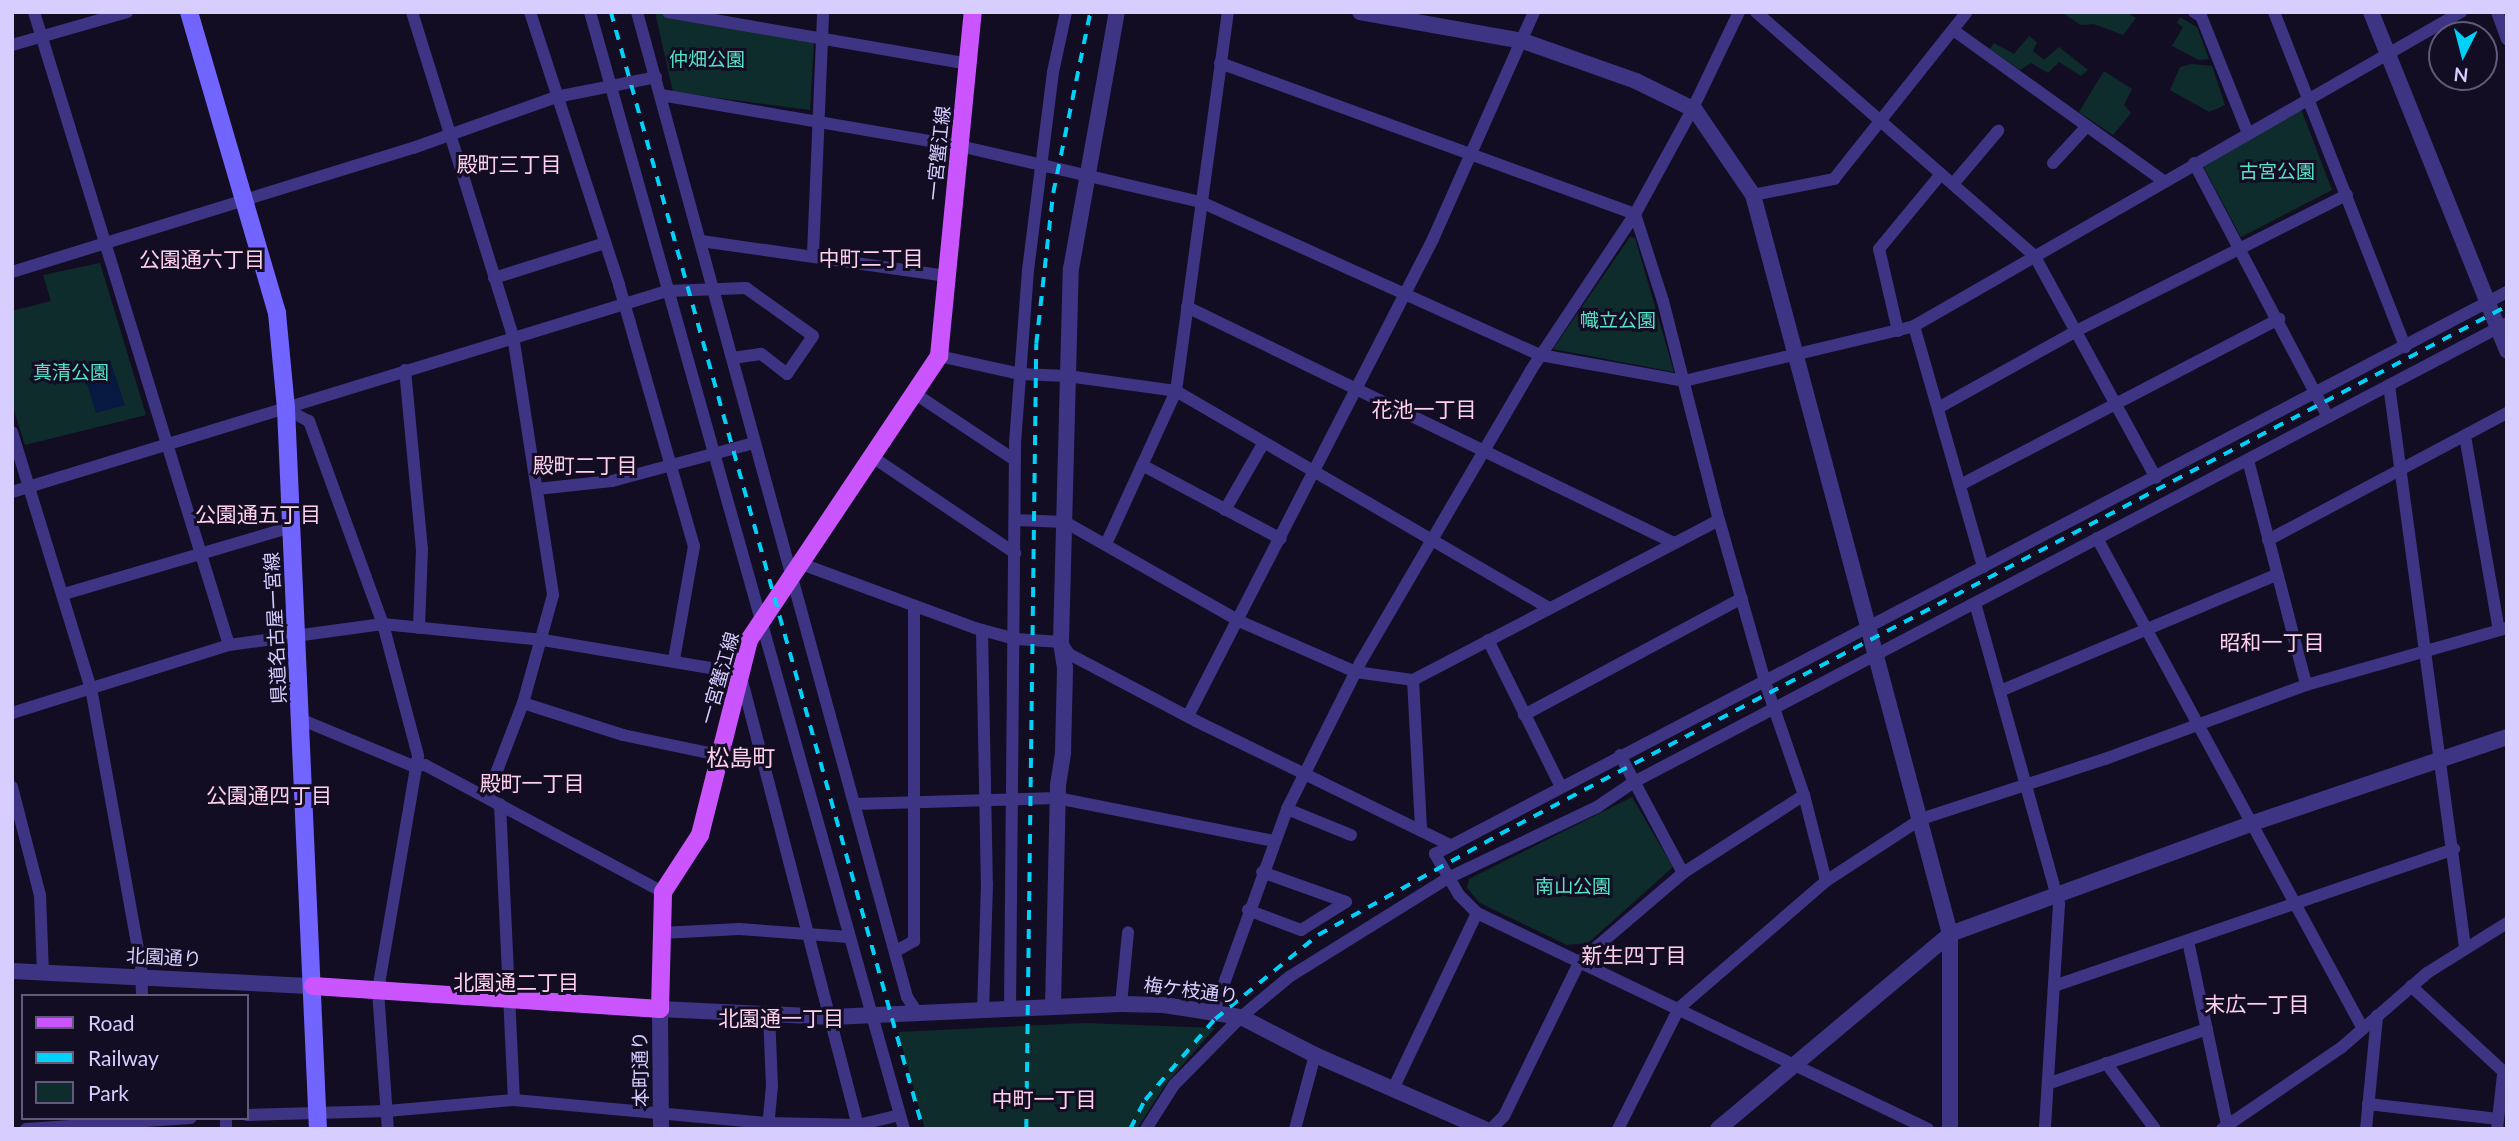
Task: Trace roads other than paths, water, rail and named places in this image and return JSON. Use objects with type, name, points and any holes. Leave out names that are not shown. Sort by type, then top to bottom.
[{"type":"main road","name":"県道名古屋一宮線","points":[[189,12],[277,313],[286,409],[318,1121]]},
{"type":"main road","name":"一宮蟹江線","points":[[663,892],[700,835],[740,673],[760,620],[939,356],[973,12]]},
{"type":"main road","points":[[313,986],[660,1009],[663,892]]},
{"type":"street","points":[[34,12],[164,444],[201,551],[229,645]]},
{"type":"street","points":[[12,45],[127,12]]},
{"type":"street","points":[[412,12],[513,336],[553,595],[543,640],[523,703],[487,797]]},
{"type":"street","points":[[530,12],[624,302],[694,545],[674,660]]},
{"type":"street","points":[[590,12],[760,620],[824,833],[869,1015],[904,1129]]},
{"type":"street","points":[[637,12],[754,443],[795,570],[907,997],[918,1014]]},
{"type":"street","points":[[668,12],[968,64]]},
{"type":"street","points":[[813,254],[823,12]]},
{"type":"street","points":[[1010,1010],[1015,520],[1020,374],[1040,167],[1066,12]]},
{"type":"street","points":[[1053,1007],[1057,798],[1064,728],[1061,642],[1071,269],[1117,12]]},
{"type":"street","points":[[1106,544],[1176,391],[1228,12]]},
{"type":"street","points":[[1360,12],[1523,41],[1636,81],[1693,108],[1753,195],[1872,626],[1950,934],[1950,1129]]},
{"type":"street","points":[[1188,716],[1239,621],[1403,296],[1473,153],[1534,12]]},
{"type":"street","points":[[1214,1011],[1262,872],[1303,771],[1356,672],[1541,355],[1636,214],[1693,108],[1738,12]]},
{"type":"street","points":[[1756,12],[1882,119],[2034,255],[2078,330],[2156,478]]},
{"type":"street","points":[[1753,195],[1834,179],[1956,32],[1967,12]]},
{"type":"street","points":[[2274,12],[2405,347]]},
{"type":"street","points":[[2371,12],[2488,302],[2502,326],[2507,351]]},
{"type":"street","points":[[661,95],[960,146],[1040,167],[1087,173],[1201,202],[1403,296],[1541,355],[1684,380],[1914,326],[2247,131],[2461,12]]},
{"type":"street","points":[[2497,12],[2507,39]]},
{"type":"street","points":[[2199,14],[2247,131]]},
{"type":"street","points":[[1956,32],[2162,180]]},
{"type":"street","points":[[1220,63],[1636,214]]},
{"type":"street","points":[[12,272],[450,136],[556,97],[656,77]]},
{"type":"street","points":[[2053,163],[2087,126]]},
{"type":"street","points":[[1953,184],[1998,131]]},
{"type":"street","points":[[2194,163],[2242,247],[2328,417]]},
{"type":"street","points":[[1898,331],[1879,249],[1941,174]]},
{"type":"street","points":[[1938,408],[2078,330],[2347,195]]},
{"type":"street","points":[[1636,214],[1684,380],[1719,520],[1765,682],[1776,707],[1804,795],[1826,881]]},
{"type":"street","points":[[701,241],[813,254],[947,276]]},
{"type":"street","points":[[494,278],[605,243]]},
{"type":"street","points":[[12,492],[286,409],[513,336],[667,291],[746,288],[813,336],[787,374],[761,355],[732,358]]},
{"type":"street","points":[[1928,1129],[1795,1062],[1477,914],[1448,878],[1435,854],[1620,755],[2318,394],[2507,292]]},
{"type":"street","points":[[1187,307],[1357,386],[1484,451],[1674,542]]},
{"type":"street","points":[[1960,485],[2115,401],[2279,319]]},
{"type":"street","points":[[1914,326],[1983,567]]},
{"type":"street","points":[[1146,1129],[1174,1085],[1241,1017],[1289,977],[1448,878],[1597,807],[1634,782],[2502,326]]},
{"type":"street","points":[[939,356],[1020,374],[1068,376],[1176,391],[1313,474],[1433,539],[1546,607]]},
{"type":"street","points":[[405,370],[422,549],[419,628]]},
{"type":"street","points":[[2389,385],[2454,849],[2465,947]]},
{"type":"street","points":[[914,393],[1016,460]]},
{"type":"street","points":[[286,409],[309,421],[383,624],[418,756],[413,766],[378,991],[389,1129]]},
{"type":"street","points":[[2268,540],[2507,413]]},
{"type":"street","points":[[12,432],[91,688],[142,994]]},
{"type":"street","points":[[1618,1129],[1679,1008],[1826,881],[1921,819],[2202,725],[2306,685],[2503,629],[2466,436]]},
{"type":"street","points":[[537,489],[612,481],[754,443]]},
{"type":"street","points":[[1225,509],[1263,444]]},
{"type":"street","points":[[871,456],[1015,553]]},
{"type":"street","points":[[2248,460],[2306,685]]},
{"type":"street","points":[[1142,466],[1281,538]]},
{"type":"street","points":[[1015,520],[1065,522],[1239,621],[1356,672],[1413,680],[1546,607],[1719,520]]},
{"type":"street","points":[[64,594],[201,551],[291,527]]},
{"type":"street","points":[[2097,538],[2202,725],[2295,907],[2363,1029]]},
{"type":"street","points":[[795,570],[1015,639],[1061,642]]},
{"type":"street","points":[[2000,691],[2276,575]]},
{"type":"street","points":[[1524,715],[1742,598]]},
{"type":"street","points":[[1975,603],[2057,894],[2050,1083],[2045,1129]]},
{"type":"street","points":[[896,951],[914,941],[914,606]]},
{"type":"street","points":[[12,713],[229,645],[296,639],[383,624],[543,640],[740,673],[859,1127]]},
{"type":"street","points":[[982,630],[985,800],[983,1012]]},
{"type":"street","points":[[1488,640],[1561,786]]},
{"type":"street","points":[[1061,642],[1069,654],[1188,716],[1451,845]]},
{"type":"street","points":[[1413,680],[1421,829]]},
{"type":"street","points":[[523,703],[623,736],[719,755]]},
{"type":"street","points":[[300,719],[413,766],[425,765],[663,892]]},
{"type":"street","points":[[1722,1128],[1795,1062],[1950,934],[2253,822],[2441,760],[2506,742]]},
{"type":"street","points":[[1620,755],[1683,873]]},
{"type":"street","points":[[12,788],[40,895],[43,972]]},
{"type":"street","points":[[1490,1129],[1504,1116],[1580,961],[1683,873],[1804,795]]},
{"type":"street","points":[[855,804],[1057,798],[1274,841]]},
{"type":"street","points":[[500,804],[514,1100]]},
{"type":"street","points":[[1287,809],[1351,835]]},
{"type":"street","points":[[2054,986],[2295,907],[2454,849]]},
{"type":"street","points":[[1248,910],[1301,930],[1346,902],[1262,872]]},
{"type":"street","points":[[1393,1089],[1477,914]]},
{"type":"street","points":[[2188,941],[2226,1127],[2363,1029],[2411,986],[2465,947],[2507,923]]},
{"type":"street","points":[[661,933],[809,932],[849,937]]},
{"type":"street","points":[[1121,1004],[1128,932]]},
{"type":"street","name":"北園通り","points":[[12,971],[140,977],[221,989],[313,986]]},
{"type":"street","points":[[2368,1104],[2497,1124],[2505,1075],[2411,986]]},
{"type":"street","name":"梅ケ枝通り","points":[[869,1015],[1121,1004],[1214,1011],[1241,1017],[1315,1055],[1484,1129]]},
{"type":"street","points":[[660,1009],[832,1017],[869,1015]]},
{"type":"street","name":"本町通り","points":[[660,1009],[661,1122]]},
{"type":"street","points":[[768,1126],[769,1015]]},
{"type":"street","points":[[2366,1129],[2377,1016]]},
{"type":"street","points":[[2050,1083],[2207,1029]]},
{"type":"street","points":[[1295,1129],[1315,1055]]},
{"type":"street","points":[[2106,1063],[2155,1129]]},
{"type":"street","points":[[248,1115],[318,1121],[387,1111],[514,1100],[661,1122],[859,1127],[900,1115]]},
{"type":"street","points":[[26,1129],[174,1120]]},
{"type":"water","points":[[110,360],[125,405],[96,413],[82,369]]},
{"type":"railway","points":[[611,12],[923,1129]]},
{"type":"railway","points":[[1026,1129],[1036,344],[1053,193],[1090,12]]},
{"type":"railway","points":[[1130,1129],[1145,1100],[1215,1019],[1318,935],[1500,834],[2507,306]]},
{"type":"district","name":"殿町三丁目","points":[[509,164]]},
{"type":"district","name":"中町二丁目","points":[[871,258]]},
{"type":"district","name":"公園通六丁目","points":[[202,259]]},
{"type":"district","name":"花池一丁目","points":[[1424,409]]},
{"type":"district","name":"殿町二丁目","points":[[585,465]]},
{"type":"district","name":"公園通五丁目","points":[[258,514]]},
{"type":"district","name":"昭和一丁目","points":[[2272,642]]},
{"type":"district","name":"松島町","points":[[741,757]]},
{"type":"district","name":"殿町一丁目","points":[[532,783]]},
{"type":"district","name":"公園通四丁目","points":[[269,795]]},
{"type":"district","name":"新生四丁目","points":[[1634,955]]},
{"type":"district","name":"北園通二丁目","points":[[516,982]]},
{"type":"district","name":"末広一丁目","points":[[2257,1004]]},
{"type":"district","name":"北園通一丁目","points":[[781,1018]]},
{"type":"district","name":"中町一丁目","points":[[1044,1099]]},
{"type":"park label","name":"仲畑公園","points":[[707,59]]},
{"type":"park label","name":"古宮公園","points":[[2277,171]]},
{"type":"park label","name":"幟立公園","points":[[1618,320]]},
{"type":"park label","name":"真清公園","points":[[71,372]]},
{"type":"park label","name":"南山公園","points":[[1573,886]]}]
